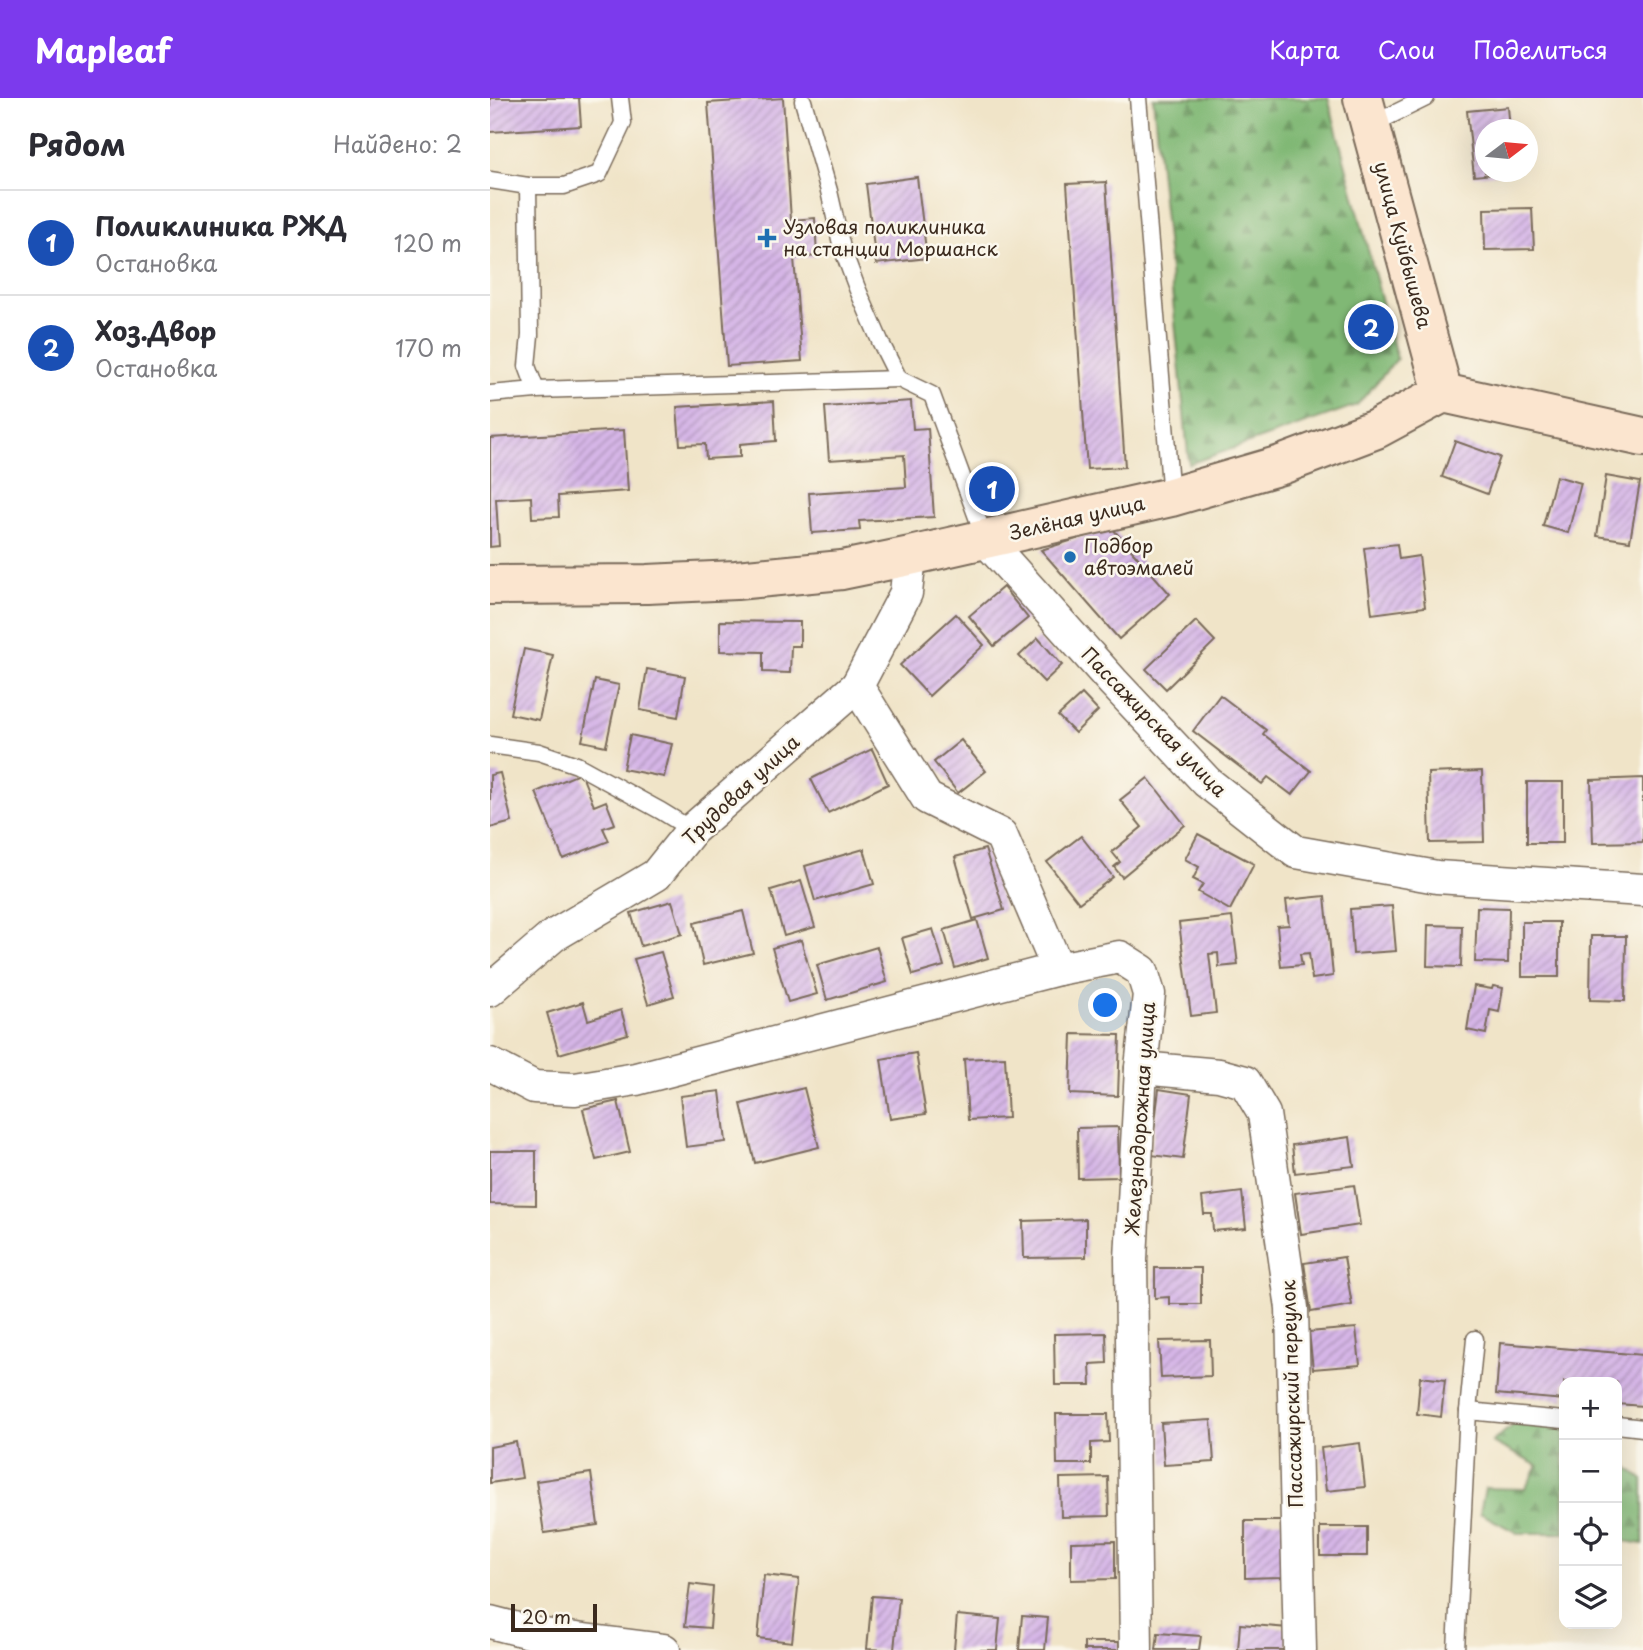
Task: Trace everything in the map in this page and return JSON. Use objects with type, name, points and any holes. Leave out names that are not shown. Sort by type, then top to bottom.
[{"type":"street","name":"улица Куйбышева","points":[[1367,111],[1443,393]]},
{"type":"street","name":"Зелёная улица","points":[[490,585],[647,584],[736,580],[842,570],[1171,497],[1281,465],[1376,429],[1443,393]]},
{"type":"street","points":[[1443,393],[1643,437]]},
{"type":"street","name":"Пассажирская улица","points":[[985,539],[1207,782],[1296,852],[1437,877],[1643,890]]},
{"type":"street","points":[[910,556],[906,593],[857,686],[927,798],[1000,835],[1058,969]]},
{"type":"street","name":"Трудовая улица","points":[[490,990],[553,936],[656,875],[692,830],[857,686]]},
{"type":"street","name":"Железнодорожная улица","points":[[490,1064],[534,1087],[575,1089],[636,1079],[1058,969],[1120,957],[1142,971],[1149,994],[1141,1068],[1131,1259],[1136,1650]]},
{"type":"street","name":"Пассажирский переулок","points":[[1141,1068],[1219,1074],[1245,1082],[1264,1114],[1292,1308],[1300,1650]]},
{"type":"street","points":[[490,1622],[537,1634],[664,1650]]},
{"type":"lane","points":[[490,180],[528,186],[564,186],[599,174],[622,123],[620,98]]},
{"type":"lane","points":[[1138,98],[1171,497]]},
{"type":"lane","points":[[1367,111],[1426,98]]},
{"type":"lane","points":[[803,101],[842,247],[880,341],[899,379]]},
{"type":"lane","points":[[528,186],[530,335],[527,366],[536,390]]},
{"type":"lane","points":[[490,394],[536,390],[899,379],[932,395],[985,539]]},
{"type":"lane","points":[[490,745],[539,752],[577,765],[692,830]]},
{"type":"lane","points":[[1456,1650],[1468,1411],[1475,1339]]},
{"type":"lane","points":[[1468,1411],[1559,1420]]},
{"type":"lane","points":[[1622,1426],[1643,1428]]},
{"type":"green space","points":[[1153,98],[1328,98],[1397,359],[1357,405],[1189,464]]},
{"type":"green space","points":[[1559,1419],[1559,1533],[1517,1533],[1480,1513],[1485,1488],[1525,1489],[1538,1466],[1492,1442],[1518,1421]]},
{"type":"green space","points":[[1622,1462],[1643,1480],[1643,1544],[1622,1541]]},
{"type":"building","points":[[490,98],[579,98],[581,126],[490,132]]},
{"type":"building","name":"Узловая поликлиника на станции Моршанск","points":[[783,98],[791,220],[815,218],[817,256],[794,258],[802,361],[727,366],[708,103]]},
{"type":"building","points":[[1508,107],[1509,119],[1475,119],[1475,176],[1474,176],[1467,111]]},
{"type":"building","points":[[917,177],[927,258],[876,264],[866,184]]},
{"type":"building","points":[[1106,182],[1125,467],[1087,469],[1067,184]]},
{"type":"building","points":[[1532,208],[1534,249],[1485,250],[1484,209]]},
{"type":"building","points":[[774,401],[776,441],[740,444],[740,457],[706,459],[705,444],[680,445],[677,407]]},
{"type":"building","points":[[911,401],[913,429],[928,428],[934,517],[859,521],[860,530],[812,533],[809,493],[906,487],[904,455],[829,460],[825,407]]},
{"type":"building","points":[[624,430],[628,491],[558,496],[559,517],[532,518],[531,497],[496,499],[499,546],[490,547],[490,438]]},
{"type":"building","points":[[1455,441],[1500,457],[1487,494],[1442,477]]},
{"type":"building","points":[[1556,476],[1581,483],[1568,533],[1543,526]]},
{"type":"building","points":[[1606,476],[1640,482],[1630,541],[1597,536]]},
{"type":"building","points":[[1112,528],[1170,594],[1119,639],[1041,550]]},
{"type":"building","points":[[1397,544],[1399,559],[1419,556],[1425,607],[1372,614],[1364,548]]},
{"type":"building","points":[[1003,587],[1028,618],[994,646],[969,616]]},
{"type":"building","points":[[956,614],[984,645],[929,696],[900,665]]},
{"type":"building","points":[[720,621],[800,622],[800,646],[791,646],[790,673],[763,672],[763,652],[720,651]]},
{"type":"building","points":[[1196,621],[1215,641],[1166,689],[1146,669]]},
{"type":"building","points":[[1038,638],[1062,665],[1044,682],[1019,656]]},
{"type":"building","points":[[524,649],[553,655],[539,720],[510,714]]},
{"type":"building","points":[[647,669],[685,676],[678,717],[640,710]]},
{"type":"building","points":[[595,680],[619,685],[606,746],[582,741]]},
{"type":"building","points":[[1082,694],[1098,711],[1075,733],[1058,716]]},
{"type":"building","points":[[1220,695],[1266,730],[1263,734],[1311,771],[1292,795],[1268,777],[1262,784],[1193,731]]},
{"type":"building","points":[[630,735],[672,744],[664,777],[623,769]]},
{"type":"building","points":[[961,740],[986,771],[958,793],[934,762]]},
{"type":"building","points":[[872,749],[888,784],[828,813],[811,779]]},
{"type":"building","points":[[1482,771],[1484,842],[1430,843],[1428,773]]},
{"type":"building","points":[[500,773],[512,822],[490,828],[490,775]]},
{"type":"building","points":[[581,773],[594,806],[606,801],[615,824],[603,828],[609,841],[563,859],[536,792]]},
{"type":"building","points":[[1148,778],[1185,825],[1122,877],[1114,867],[1120,862],[1112,852],[1142,827],[1120,800]]},
{"type":"building","points":[[1643,778],[1643,842],[1593,843],[1591,780]]},
{"type":"building","points":[[1527,782],[1563,782],[1563,843],[1527,843]]},
{"type":"building","points":[[1198,834],[1254,864],[1230,910],[1198,892],[1203,884],[1193,879],[1199,867],[1185,859]]},
{"type":"building","points":[[1081,836],[1113,877],[1079,903],[1047,862]]},
{"type":"building","points":[[864,849],[874,884],[815,901],[805,866]]},
{"type":"building","points":[[985,849],[1004,910],[973,919],[955,857]]},
{"type":"building","points":[[801,881],[815,927],[784,936],[771,890]]},
{"type":"building","points":[[1325,896],[1333,976],[1312,979],[1309,953],[1300,954],[1302,965],[1281,967],[1277,926],[1289,925],[1286,900]]},
{"type":"building","points":[[672,901],[682,934],[641,946],[631,913]]},
{"type":"building","points":[[1392,906],[1396,951],[1353,954],[1350,909]]},
{"type":"building","points":[[1477,907],[1509,908],[1508,963],[1475,962]]},
{"type":"building","points":[[743,911],[753,953],[703,965],[694,923]]},
{"type":"building","points":[[1232,917],[1238,965],[1219,967],[1218,953],[1209,954],[1216,1013],[1191,1016],[1179,923]]},
{"type":"building","points":[[977,920],[988,958],[955,968],[944,930]]},
{"type":"building","points":[[1522,922],[1559,922],[1559,977],[1522,977]]},
{"type":"building","points":[[1428,925],[1462,926],[1461,967],[1427,966]]},
{"type":"building","points":[[933,929],[944,966],[913,975],[902,938]]},
{"type":"building","points":[[1591,936],[1626,936],[1625,1001],[1590,1000]]},
{"type":"building","points":[[801,940],[817,994],[788,1002],[772,948]]},
{"type":"building","points":[[877,947],[887,982],[827,1000],[817,965]]},
{"type":"building","points":[[661,952],[674,996],[648,1004],[634,959]]},
{"type":"building","points":[[1474,986],[1503,988],[1499,1012],[1490,1010],[1486,1034],[1467,1030]]},
{"type":"building","points":[[583,1002],[588,1020],[621,1010],[628,1034],[559,1054],[547,1013]]},
{"type":"building","points":[[1072,1034],[1120,1035],[1118,1096],[1070,1094]]},
{"type":"building","points":[[916,1053],[926,1114],[890,1119],[881,1059]]},
{"type":"building","points":[[1005,1057],[1008,1118],[968,1120],[964,1059]]},
{"type":"building","points":[[804,1088],[819,1147],[755,1163],[741,1104]]},
{"type":"building","points":[[1159,1089],[1191,1094],[1183,1159],[1151,1155]]},
{"type":"building","points":[[720,1091],[726,1142],[686,1147],[680,1096]]},
{"type":"building","points":[[618,1101],[630,1152],[596,1160],[583,1109]]},
{"type":"building","points":[[1118,1127],[1119,1177],[1078,1178],[1077,1128]]},
{"type":"building","points":[[1350,1137],[1354,1166],[1295,1173],[1292,1145]]},
{"type":"building","points":[[490,1151],[536,1151],[536,1205],[490,1204]]},
{"type":"building","points":[[1354,1185],[1360,1225],[1301,1234],[1295,1193]]},
{"type":"building","points":[[1242,1192],[1246,1228],[1213,1231],[1212,1214],[1204,1214],[1202,1197]]},
{"type":"building","points":[[1086,1219],[1086,1257],[1024,1258],[1023,1221]]},
{"type":"building","points":[[1344,1257],[1352,1305],[1311,1312],[1304,1263]]},
{"type":"building","points":[[1155,1268],[1201,1268],[1201,1304],[1169,1304],[1169,1297],[1155,1298]]},
{"type":"building","points":[[1356,1328],[1360,1365],[1313,1369],[1309,1332]]},
{"type":"building","points":[[1106,1333],[1107,1363],[1090,1364],[1091,1385],[1055,1385],[1054,1334]]},
{"type":"building","points":[[1210,1340],[1211,1376],[1161,1378],[1159,1341]]},
{"type":"building","points":[[1500,1343],[1643,1355],[1643,1406],[1622,1404],[1622,1377],[1559,1377],[1559,1400],[1496,1394]]},
{"type":"building","points":[[1420,1377],[1445,1380],[1441,1417],[1417,1414]]},
{"type":"building","points":[[1056,1414],[1108,1414],[1109,1442],[1091,1443],[1091,1464],[1057,1464]]},
{"type":"building","points":[[1211,1420],[1214,1462],[1164,1465],[1161,1423]]},
{"type":"building","points":[[516,1442],[522,1478],[490,1483],[490,1447]]},
{"type":"building","points":[[1360,1443],[1365,1487],[1326,1491],[1321,1448]]},
{"type":"building","points":[[591,1473],[598,1525],[544,1533],[536,1481]]},
{"type":"building","points":[[1108,1477],[1109,1516],[1061,1517],[1060,1478]]},
{"type":"building","points":[[1245,1521],[1283,1521],[1284,1577],[1245,1578]]},
{"type":"building","points":[[1320,1527],[1367,1527],[1367,1556],[1320,1556]]},
{"type":"building","points":[[1115,1541],[1115,1579],[1071,1580],[1071,1542]]},
{"type":"building","points":[[764,1575],[799,1579],[792,1642],[758,1638]]},
{"type":"building","points":[[690,1584],[713,1587],[710,1628],[685,1626]]},
{"type":"building","points":[[872,1596],[899,1598],[894,1650],[867,1649]]},
{"type":"building","points":[[957,1615],[1000,1619],[997,1650],[954,1650]]},
{"type":"building","points":[[1022,1616],[1048,1618],[1045,1650],[1019,1650]]},
{"type":"building","points":[[1240,1624],[1288,1628],[1287,1650],[1238,1650]]},
{"type":"building","points":[[1158,1633],[1201,1636],[1199,1650],[1156,1650]]},
{"type":"building","points":[[1084,1642],[1119,1642],[1119,1650],[1084,1650]]},
{"type":"place","name":"Узловая поликлиника на станции Моршанск","points":[[767,238]]},
{"type":"place","name":"Хоз.Двор","points":[[1371,327]]},
{"type":"place","name":"Поликлиника РЖД","points":[[992,489]]},
{"type":"place","name":"Подбор автоэмалей","points":[[1070,557]]}]
